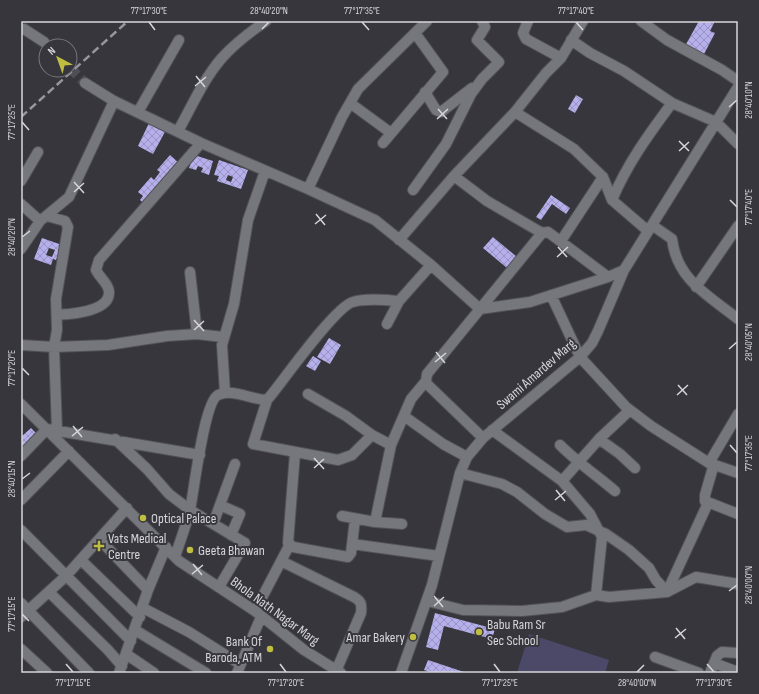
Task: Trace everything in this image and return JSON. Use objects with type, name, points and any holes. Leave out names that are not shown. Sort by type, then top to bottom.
[{"type":"street","points":[[178,131],[210,74],[221,60],[236,44],[266,21]]},
{"type":"street","points":[[308,189],[358,89],[427,21]]},
{"type":"street","points":[[413,190],[446,144],[475,89],[482,79],[499,62],[477,40],[485,27],[482,21]]},
{"type":"street","points":[[528,21],[523,34],[526,39],[562,58]]},
{"type":"street","points":[[398,240],[454,176],[515,112],[546,73],[562,58],[583,21]]},
{"type":"street","points":[[641,21],[667,40],[722,70],[738,81]]},
{"type":"street","points":[[24,29],[38,38]]},
{"type":"street","points":[[383,143],[443,72],[415,33]]},
{"type":"street","points":[[138,112],[179,40]]},
{"type":"street","points":[[571,40],[590,53],[624,71],[672,103],[716,122],[738,144]]},
{"type":"street","points":[[86,83],[114,101],[202,143],[375,220],[431,265],[480,309],[530,302],[608,277],[624,270]]},
{"type":"street","name":"Swami Amardev Marg","points":[[401,673],[426,601],[460,473],[466,457],[483,438],[580,357],[592,343],[624,270],[738,86]]},
{"type":"street","points":[[425,92],[436,110],[441,112],[472,88]]},
{"type":"street","points":[[21,249],[44,219],[62,204],[72,192],[114,101]]},
{"type":"street","points":[[350,103],[391,133]]},
{"type":"street","points":[[612,200],[620,180],[641,145],[672,103]]},
{"type":"street","points":[[515,112],[574,149],[603,177],[612,200],[650,228],[672,239],[678,265],[696,286],[738,319]]},
{"type":"street","points":[[57,315],[87,312],[104,302],[109,295],[109,290],[96,270],[99,260],[202,143]]},
{"type":"street","points":[[21,181],[38,152]]},
{"type":"street","points":[[225,392],[222,345],[223,337],[234,304],[248,220],[265,171]]},
{"type":"street","points":[[454,176],[487,201],[542,233],[548,232],[608,277]]},
{"type":"street","points":[[561,241],[603,177]]},
{"type":"street","points":[[21,204],[44,219],[65,221],[68,227],[57,285],[57,315],[54,346],[57,430]]},
{"type":"street","points":[[696,286],[738,226]]},
{"type":"street","points":[[375,522],[391,445],[411,399],[426,381],[427,374],[542,233]]},
{"type":"street","points":[[387,324],[399,301],[431,265]]},
{"type":"street","points":[[190,272],[197,334]]},
{"type":"street","points":[[551,295],[580,357],[630,410],[651,426],[712,464],[738,473]]},
{"type":"street","points":[[372,435],[352,455],[338,460],[253,444],[266,400],[306,350],[344,307],[352,302],[399,301]]},
{"type":"street","points":[[21,345],[108,345],[167,336],[197,334],[223,337]]},
{"type":"street","points":[[426,381],[427,384],[483,438]]},
{"type":"street","points":[[175,557],[190,510],[206,419],[212,401],[217,395],[225,392],[266,400]]},
{"type":"street","points":[[308,394],[346,416],[372,435],[391,445]]},
{"type":"street","name":"Bhola Nath Nagar Marg","points":[[21,404],[175,557],[258,614],[304,650],[338,672]]},
{"type":"street","points":[[562,481],[599,439],[630,410]]},
{"type":"street","points":[[738,414],[712,464],[705,495],[705,501],[708,503],[738,514]]},
{"type":"street","points":[[404,416],[443,444],[466,457]]},
{"type":"street","points":[[21,456],[47,429],[115,439],[200,455]]},
{"type":"street","points":[[492,430],[562,481],[590,514],[599,531],[602,544],[595,588],[596,595]]},
{"type":"street","points":[[115,439],[147,469],[169,494],[190,510],[245,543],[219,587]]},
{"type":"street","points":[[599,439],[620,454],[635,468]]},
{"type":"street","points":[[560,445],[578,462],[593,472],[614,491]]},
{"type":"street","points":[[21,500],[69,451]]},
{"type":"street","points":[[81,560],[142,613],[189,632],[239,669],[258,614],[290,544],[288,539],[295,453]]},
{"type":"street","points":[[213,524],[235,464]]},
{"type":"street","points":[[460,473],[502,484],[517,492],[545,514],[567,527],[586,525],[599,531],[629,550],[649,568],[656,580],[667,592]]},
{"type":"street","points":[[667,592],[708,503]]},
{"type":"street","points":[[220,505],[240,514],[231,535]]},
{"type":"street","points":[[25,614],[66,576],[100,540],[127,508]]},
{"type":"street","points":[[342,516],[375,522],[402,524]]},
{"type":"street","points":[[290,544],[345,557],[350,556],[355,519]]},
{"type":"street","points":[[21,530],[131,641]]},
{"type":"street","points":[[100,540],[148,590]]},
{"type":"street","points":[[352,544],[439,556]]},
{"type":"street","points":[[120,670],[142,613],[148,590],[166,547]]},
{"type":"street","points":[[281,561],[360,601],[362,605],[361,613],[338,672]]},
{"type":"street","points":[[426,601],[463,610],[522,612],[562,607],[596,595],[609,597],[667,592],[696,577],[738,584]]},
{"type":"street","points":[[49,592],[108,650],[120,670]]},
{"type":"street","points":[[21,603],[25,614],[89,673]]},
{"type":"street","points":[[135,630],[206,673]]},
{"type":"street","points":[[21,649],[47,673]]},
{"type":"street","points":[[710,673],[717,656],[722,652],[738,653]]},
{"type":"street","points":[[126,654],[154,673]]},
{"type":"street","points":[[655,657],[700,673]]},
{"type":"street","points":[[714,663],[738,672]]},
{"type":"shaded area","points":[[529,634],[609,660],[605,673],[517,673]]},
{"type":"building","points":[[699,21],[715,21],[710,31],[715,33],[703,56],[685,46]]},
{"type":"building","points":[[576,95],[583,99],[575,113],[568,109]]},
{"type":"building","points":[[150,121],[166,130],[153,154],[138,146]]},
{"type":"building","points":[[170,155],[180,164],[147,206],[140,200],[143,196],[138,192],[151,177],[154,180],[160,172],[157,170]]},
{"type":"building","points":[[194,155],[213,161],[209,175],[201,172],[203,168],[198,166],[196,170],[189,168]]},
{"type":"building","points":[[219,160],[248,170],[241,189],[217,181],[219,176],[214,175]],"holes":[[[228,175],[233,177],[231,182],[226,180]]]},
{"type":"building","points":[[551,195],[570,208],[566,214],[552,204],[541,220],[536,217]]},
{"type":"building","points":[[493,237],[517,257],[507,268],[483,248]]},
{"type":"building","points":[[42,238],[62,245],[56,260],[53,259],[51,265],[34,259]],"holes":[[[49,248],[55,250],[52,257],[46,255]]]},
{"type":"building","points":[[329,338],[341,345],[330,364],[317,357]]},
{"type":"building","points":[[313,356],[321,361],[315,371],[306,366]]},
{"type":"building","points":[[31,428],[38,435],[21,451],[21,437]]},
{"type":"building","points":[[435,613],[495,629],[492,639],[444,626],[438,650],[426,647]]},
{"type":"building","points":[[428,660],[467,673],[433,673],[424,670]]},
{"type":"tunnel","points":[[78,76],[85,83]]},
{"type":"railway","points":[[21,117],[128,21]]},
{"type":"place","name":"Optical Palace","points":[[143,518]]},
{"type":"place","name":"Vats Medical Centre","points":[[99,546]]},
{"type":"place","name":"Geeta Bhawan","points":[[190,550]]},
{"type":"place","name":"Babu Ram Sr Sec School","points":[[479,632]]},
{"type":"place","name":"Amar Bakery","points":[[413,637]]},
{"type":"place","name":"Bank Of Baroda, ATM","points":[[270,649]]}]
